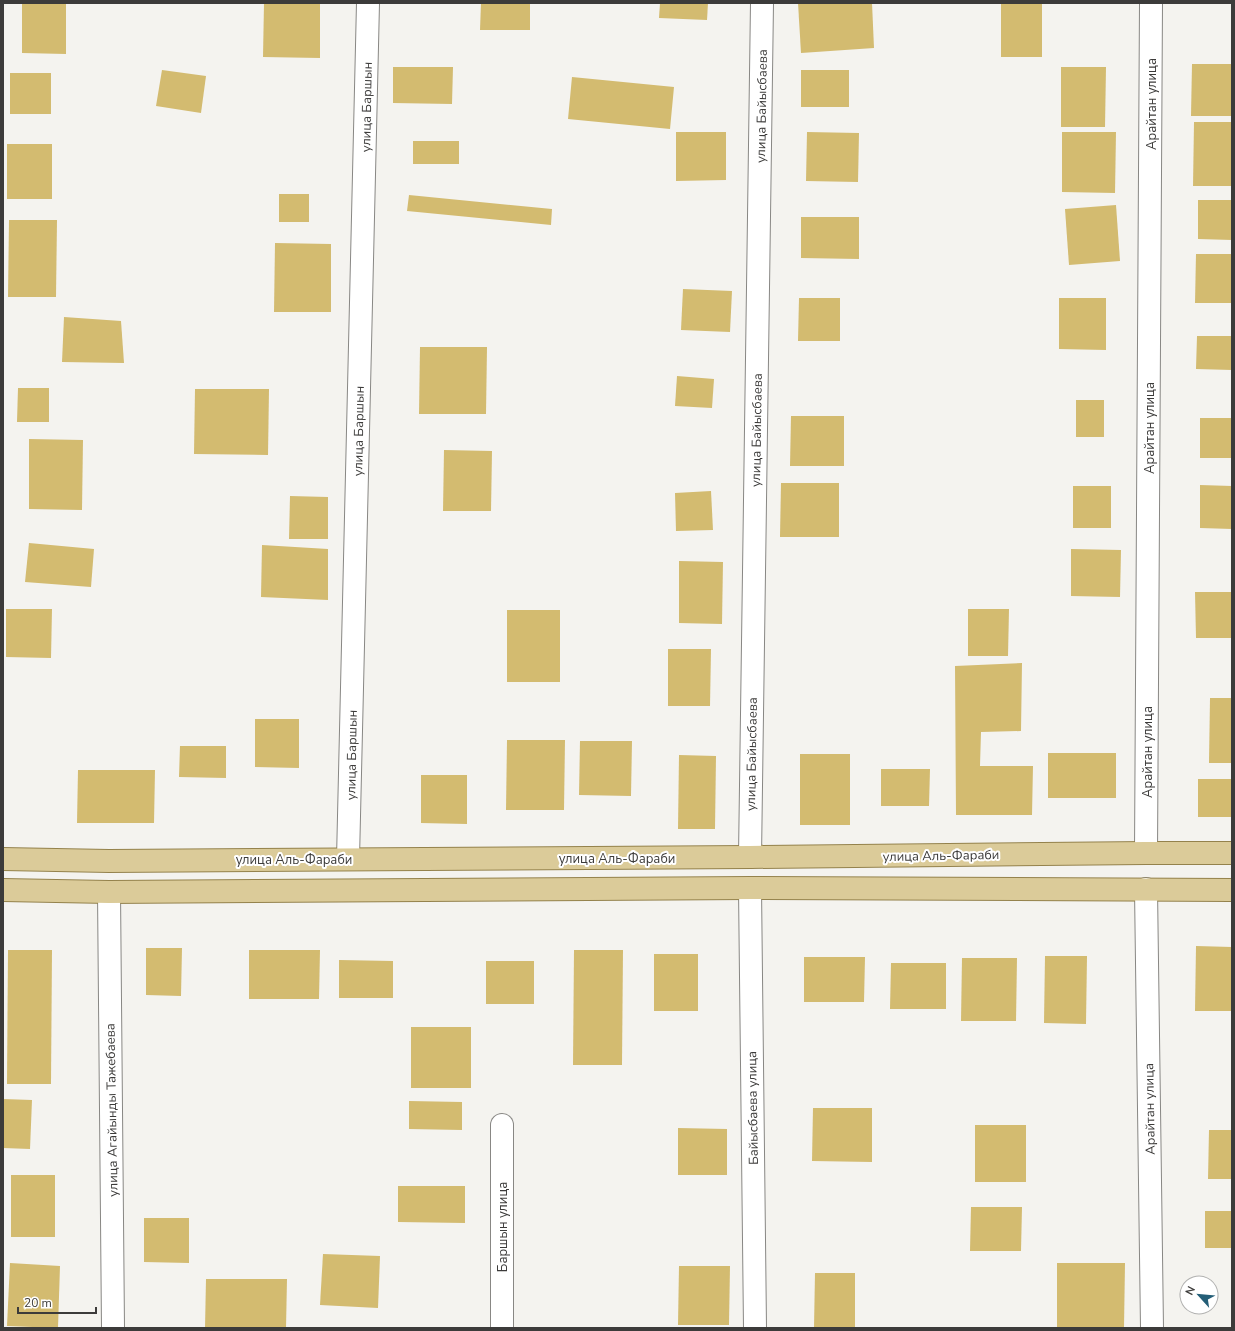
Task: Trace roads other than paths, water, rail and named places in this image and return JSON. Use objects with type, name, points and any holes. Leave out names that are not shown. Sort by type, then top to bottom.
[{"type":"main road","name":"улица Аль-Фараби","points":[[3,858],[109,861],[1232,853]]},
{"type":"main road","points":[[3,890],[109,892],[750,888],[1232,890]]},
{"type":"street","name":"улица Баршын","points":[[348,859],[368,3]]},
{"type":"street","name":"улица Байысбаева","points":[[750,857],[762,3]]},
{"type":"street","name":"Арайтан улица","points":[[1146,853],[1152,3]]},
{"type":"street","name":"Байысбаева улица","points":[[750,888],[755,1328]]},
{"type":"street","name":"Арайтан улица","points":[[1146,889],[1152,1328]]},
{"type":"street","name":"улица Агайынды Тажебаева","points":[[109,892],[113,1328]]},
{"type":"street","name":"Баршын улица","points":[[502,1125],[502,1328]]}]
